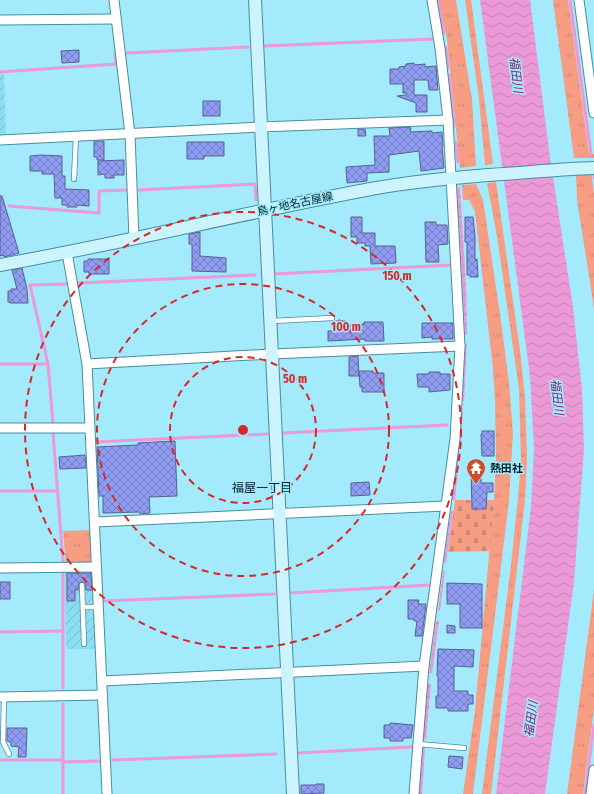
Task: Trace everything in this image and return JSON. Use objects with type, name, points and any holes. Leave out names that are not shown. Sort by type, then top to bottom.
[{"type":"street","points":[[114,0],[130,134],[134,239]]},
{"type":"street","points":[[255,0],[293,794]]},
{"type":"street","points":[[414,794],[424,666],[455,439],[460,346],[448,120],[440,48],[432,0]]},
{"type":"street","points":[[579,0],[594,113]]},
{"type":"street","points":[[0,20],[116,19]]},
{"type":"street","points":[[0,140],[260,127],[448,120]]},
{"type":"street","name":"鳥ヶ地名古屋線","points":[[0,265],[67,253],[214,220],[371,189],[452,179],[567,168],[594,168]]},
{"type":"street","points":[[67,253],[87,364],[107,794]]},
{"type":"street","points":[[87,364],[460,346]]},
{"type":"street","points":[[0,428],[89,428]]},
{"type":"street","points":[[95,522],[445,506]]},
{"type":"street","points":[[0,568],[96,567]]},
{"type":"street","points":[[102,682],[424,666]]},
{"type":"street","points":[[2,697],[102,695]]},
{"type":"street","points":[[591,794],[594,770]]},
{"type":"lane","points":[[74,179],[76,136]]},
{"type":"lane","points":[[271,321],[332,318]]},
{"type":"lane","points":[[82,585],[84,644]]},
{"type":"lane","points":[[83,607],[98,607]]},
{"type":"lane","points":[[2,697],[3,742],[9,754]]},
{"type":"lane","points":[[418,744],[464,748]]},
{"type":"shaded area","points":[[0,74],[4,74],[6,136],[0,136]]},
{"type":"shaded area","points":[[90,570],[93,573],[96,649],[66,649],[65,571]]},
{"type":"green space","points":[[439,0],[456,0],[472,100],[476,166],[460,168],[447,39]]},
{"type":"green space","points":[[465,0],[471,0],[493,164],[485,165],[479,99]]},
{"type":"green space","points":[[553,0],[568,0],[589,154],[594,154],[594,158],[574,158]]},
{"type":"green space","points":[[578,173],[591,173],[594,192],[594,308],[577,200],[576,176]]},
{"type":"green space","points":[[496,182],[520,350],[525,398],[527,460],[525,500],[491,794],[482,794],[511,565],[521,459],[519,389],[497,236],[487,183]]},
{"type":"green space","points":[[476,184],[483,200],[501,321],[509,383],[513,433],[509,501],[473,794],[463,794],[475,711],[494,500],[496,458],[493,369],[475,211],[469,200],[463,200],[462,185]]},
{"type":"green space","points":[[455,500],[494,500],[490,551],[448,552]]},
{"type":"green space","points":[[91,530],[92,561],[88,564],[66,564],[63,531]]},
{"type":"green space","points":[[594,590],[594,709],[583,794],[567,794]]},
{"type":"water","name":"福田川","points":[[480,0],[530,0],[550,158],[573,307],[582,389],[584,449],[574,582],[545,794],[496,794],[531,507],[534,449],[530,376]]},
{"type":"water","points":[[460,187],[466,287],[467,335],[465,334],[457,188]]},
{"type":"water","points":[[467,343],[464,401],[462,401],[465,344]]},
{"type":"water","points":[[461,412],[463,412],[455,500],[452,500],[459,440]]},
{"type":"water","points":[[451,511],[453,511],[446,563],[444,562]]},
{"type":"water","points":[[443,571],[445,571],[440,611],[438,611]]},
{"type":"water","points":[[436,621],[439,621],[432,673],[429,673]]},
{"type":"water","points":[[428,684],[431,684],[426,739],[423,740]]},
{"type":"water","points":[[423,748],[425,748],[422,794],[419,794]]},
{"type":"building","points":[[79,50],[79,62],[62,63],[61,51]]},
{"type":"building","points":[[414,63],[414,65],[425,64],[425,67],[436,66],[438,90],[429,90],[428,80],[414,80],[414,95],[427,95],[427,112],[416,112],[416,103],[397,96],[406,95],[407,93],[403,93],[403,84],[390,84],[390,69],[399,69],[399,67],[406,66],[406,64]]},
{"type":"building","points":[[203,101],[220,101],[220,116],[203,116]]},
{"type":"building","points":[[389,128],[411,128],[410,132],[442,132],[444,168],[421,171],[419,151],[389,155],[389,172],[367,173],[367,181],[347,183],[346,167],[375,165],[374,136],[390,136]]},
{"type":"building","points":[[358,129],[365,129],[366,136],[358,136]]},
{"type":"building","points":[[94,141],[104,141],[104,160],[97,160],[97,157],[94,157]]},
{"type":"building","points":[[187,142],[224,142],[224,156],[204,156],[204,159],[187,159]]},
{"type":"building","points":[[30,156],[62,156],[62,176],[65,176],[65,189],[89,190],[89,206],[77,205],[77,207],[67,207],[67,205],[62,205],[62,198],[55,198],[54,174],[42,174],[42,171],[30,171]]},
{"type":"building","points":[[124,160],[124,175],[114,175],[114,178],[105,178],[105,174],[98,175],[98,161]]},
{"type":"building","points":[[0,196],[2,196],[19,253],[4,257],[4,255],[0,256]]},
{"type":"building","points":[[351,217],[362,217],[362,233],[375,233],[375,246],[395,246],[396,263],[371,264],[370,246],[365,246],[365,243],[357,243],[357,237],[351,237]]},
{"type":"building","points":[[465,217],[473,217],[475,260],[477,259],[478,277],[470,277],[470,275],[467,275]]},
{"type":"building","points":[[425,222],[436,222],[436,225],[447,225],[448,244],[438,245],[439,262],[426,262]]},
{"type":"building","points":[[200,232],[200,256],[226,258],[226,272],[192,271],[192,244],[189,244],[189,234]]},
{"type":"building","points":[[88,259],[109,259],[109,274],[89,274],[89,272],[84,272],[84,261],[88,261]]},
{"type":"building","points":[[22,268],[27,289],[28,303],[10,303],[8,302],[8,291],[11,291],[11,289],[17,289],[12,270]]},
{"type":"building","points":[[335,321],[346,321],[346,325],[364,324],[364,322],[383,322],[384,341],[365,341],[365,339],[328,341],[328,331],[335,331]]},
{"type":"building","points":[[422,323],[453,323],[453,339],[432,339],[432,337],[422,338]]},
{"type":"building","points":[[358,356],[359,376],[349,376],[349,357]]},
{"type":"building","points":[[359,371],[384,373],[384,392],[362,392],[362,387],[360,387]]},
{"type":"building","points":[[429,372],[450,374],[450,390],[429,392],[429,387],[418,387],[417,374],[429,374]]},
{"type":"building","points":[[482,431],[494,431],[494,456],[482,456]]},
{"type":"building","points":[[175,441],[177,496],[149,497],[150,513],[103,513],[103,496],[99,496],[97,447]]},
{"type":"building","points":[[85,455],[86,468],[60,469],[59,457]]},
{"type":"building","points":[[471,466],[481,466],[481,483],[493,483],[493,492],[487,492],[486,509],[472,509]]},
{"type":"building","points":[[369,482],[370,495],[351,496],[351,483]]},
{"type":"building","points":[[67,573],[91,573],[92,590],[86,590],[85,583],[80,582],[78,590],[75,590],[75,601],[67,601]]},
{"type":"building","points":[[0,582],[10,582],[10,599],[0,599]]},
{"type":"building","points":[[447,583],[482,584],[482,628],[460,628],[460,604],[447,604]]},
{"type":"building","points":[[408,600],[419,600],[418,604],[426,604],[422,636],[415,636],[417,621],[414,621],[414,619],[408,619]]},
{"type":"building","points":[[447,625],[455,626],[455,633],[447,633]]},
{"type":"building","points":[[438,649],[474,650],[473,667],[454,666],[454,691],[468,691],[468,695],[473,695],[473,704],[468,704],[468,711],[448,711],[448,708],[436,708],[436,696],[438,696]]},
{"type":"building","points":[[390,723],[413,725],[411,738],[403,738],[403,741],[390,741],[390,738],[384,738],[384,725],[390,725]]},
{"type":"building","points":[[7,728],[27,728],[26,757],[18,757],[19,747],[11,746],[11,742],[7,741]]},
{"type":"building","points":[[449,756],[463,757],[462,769],[448,767]]},
{"type":"building","points":[[324,784],[324,793],[301,794],[301,785]]},
{"type":"waterway","points":[[438,0],[444,33]]},
{"type":"waterway","points":[[570,0],[591,154]]},
{"type":"waterway","points":[[264,46],[433,39]]},
{"type":"waterway","points":[[127,53],[248,47]]},
{"type":"waterway","points":[[446,47],[448,68]]},
{"type":"waterway","points":[[0,72],[116,64],[115,54]]},
{"type":"waterway","points":[[449,75],[454,126]]},
{"type":"waterway","points":[[456,143],[458,162]]},
{"type":"waterway","points":[[139,190],[255,184],[256,200]]},
{"type":"waterway","points":[[9,206],[99,213],[99,191],[127,190]]},
{"type":"waterway","points":[[274,274],[451,265]]},
{"type":"waterway","points":[[79,283],[255,275]]},
{"type":"waterway","points":[[53,423],[48,364],[30,285],[66,284]]},
{"type":"waterway","points":[[0,364],[48,364]]},
{"type":"waterway","points":[[283,433],[447,425]]},
{"type":"waterway","points":[[53,433],[63,561]]},
{"type":"waterway","points":[[95,442],[269,434]]},
{"type":"waterway","points":[[0,491],[58,491]]},
{"type":"waterway","points":[[63,573],[63,688]]},
{"type":"waterway","points":[[290,593],[430,585]]},
{"type":"waterway","points":[[104,601],[274,594]]},
{"type":"waterway","points":[[0,632],[63,631]]},
{"type":"waterway","points":[[63,704],[63,794]]},
{"type":"waterway","points":[[585,794],[594,725]]},
{"type":"waterway","points":[[298,753],[411,747]]},
{"type":"waterway","points":[[113,760],[276,754]]},
{"type":"waterway","points":[[0,760],[60,760]]},
{"type":"waterway","points":[[63,762],[100,761]]},
{"type":"place","name":"熱田社","points":[[476,485]]},
{"type":"district","name":"福屋一丁目","points":[[262,488]]}]
